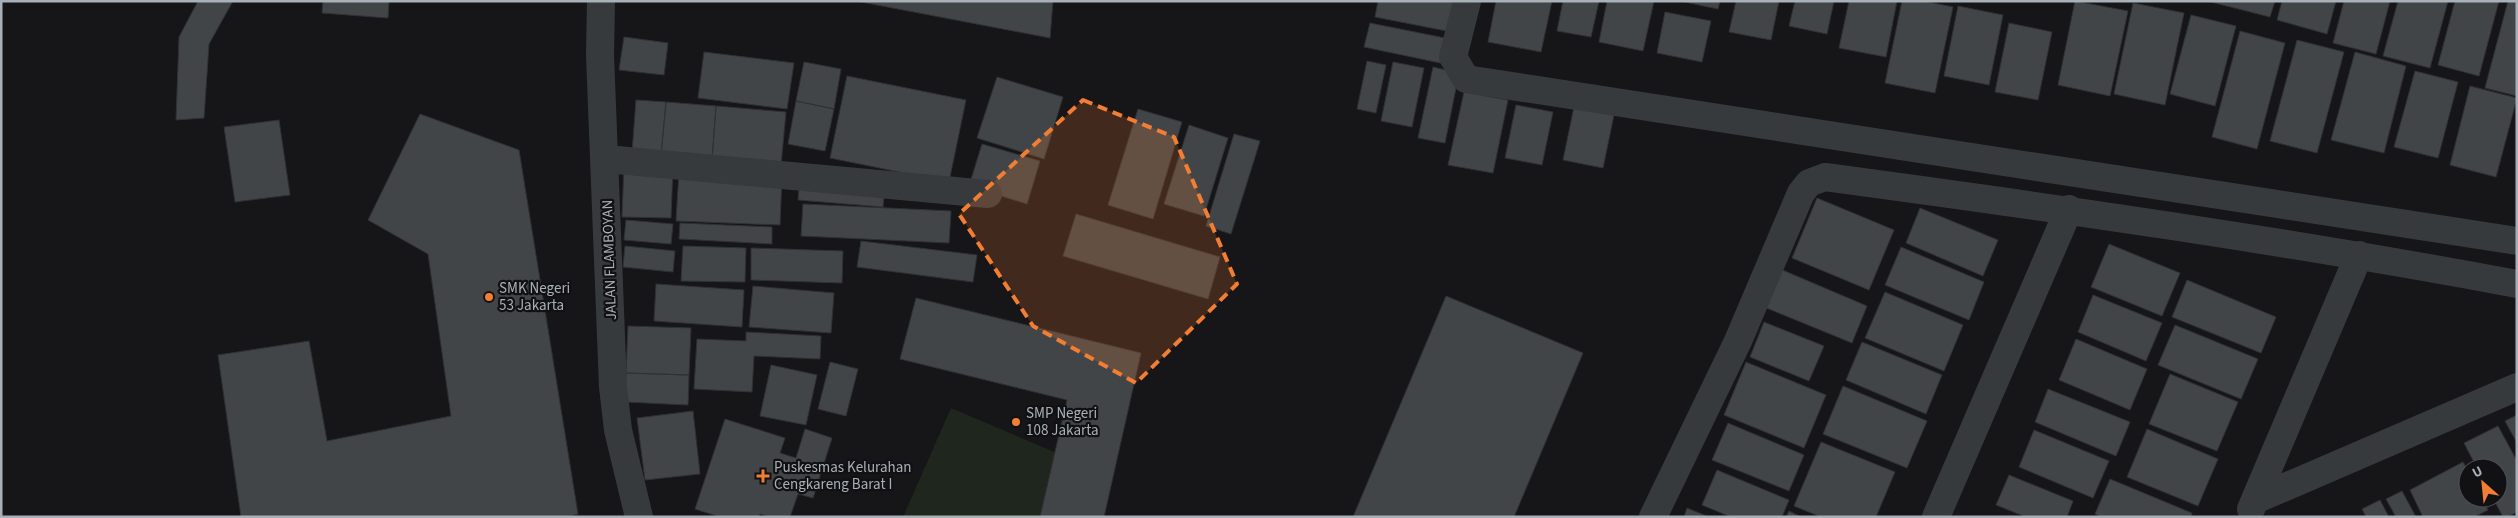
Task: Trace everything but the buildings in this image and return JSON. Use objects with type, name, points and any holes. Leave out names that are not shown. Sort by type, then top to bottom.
[{"type":"street","points":[[1467,1],[1454,57],[1466,79],[2517,241]]},
{"type":"street","name":"JALAN FLAMBOYAN","points":[[600,2],[600,55],[606,159],[613,387],[618,430],[639,517]]},
{"type":"street","points":[[606,159],[988,194]]},
{"type":"street","points":[[1654,517],[1738,341],[1801,193],[1809,183],[1825,177],[2069,209],[2359,255],[2517,284]]},
{"type":"street","points":[[1936,517],[2069,209]]},
{"type":"street","points":[[2251,508],[2359,255]]},
{"type":"street","points":[[2251,508],[2517,387]]},
{"type":"highlighted area","points":[[1083,100],[1174,137],[1237,284],[1136,383],[1033,326],[959,214]]},
{"type":"shaded area","points":[[951,408],[1073,460],[1049,517],[903,517]]},
{"type":"place","name":"SMK Negeri 53 Jakarta","points":[[489,297]]},
{"type":"place","name":"SMP Negeri 108 Jakarta","points":[[1016,422]]},
{"type":"place","name":"Puskesmas Kelurahan Cengkareng Barat I","points":[[763,476]]}]
